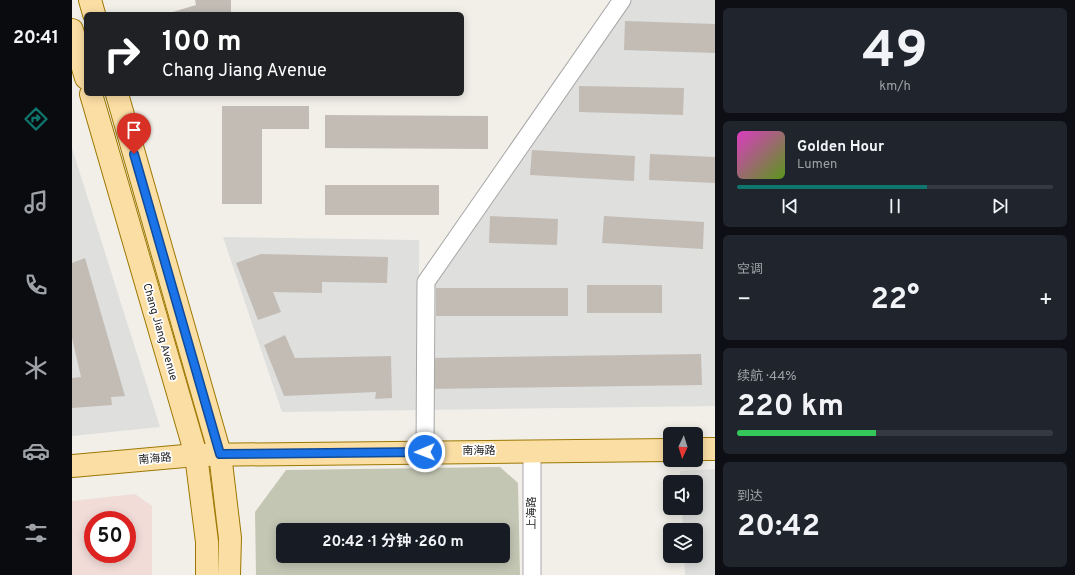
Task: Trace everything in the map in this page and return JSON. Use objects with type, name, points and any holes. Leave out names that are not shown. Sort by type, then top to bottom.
[{"type":"main road","points":[[90,0],[93,12]]},
{"type":"main road","points":[[72,30],[84,71]]},
{"type":"main road","name":"Chang Jiang Avenue","points":[[92,96],[196,455],[207,542],[207,575]]},
{"type":"main road","points":[[118,96],[220,454],[230,538],[230,575]]},
{"type":"main road","points":[[703,449],[715,449]]},
{"type":"main road","name":"南海路","points":[[72,466],[220,454],[663,450]]},
{"type":"street","points":[[425,452],[426,282],[622,0]]},
{"type":"street","name":"上海路","points":[[532,451],[532,575]]},
{"type":"shaded area","points":[[615,0],[715,0],[715,406],[282,412],[223,237],[419,240],[419,289]]},
{"type":"shaded area","points":[[72,148],[160,427],[72,436]]},
{"type":"shaded area","points":[[500,467],[518,483],[520,575],[256,575],[255,512],[286,470]]},
{"type":"shaded area","points":[[715,469],[715,575],[685,575],[684,563],[703,563],[703,523],[683,523],[682,515],[703,515],[703,475],[680,475],[680,471]]},
{"type":"shaded area","points":[[135,494],[152,506],[152,575],[72,575],[72,501]]},
{"type":"building","points":[[195,0],[231,0],[231,12],[173,12],[196,5]]},
{"type":"building","points":[[625,21],[715,24],[715,53],[624,50]]},
{"type":"building","points":[[579,86],[684,88],[683,115],[579,112]]},
{"type":"building","points":[[222,106],[309,106],[309,129],[262,129],[262,204],[222,204]]},
{"type":"building","points":[[325,115],[488,116],[488,149],[325,148]]},
{"type":"building","points":[[532,150],[635,156],[634,181],[530,175]]},
{"type":"building","points":[[650,154],[715,157],[715,183],[649,180]]},
{"type":"building","points":[[325,185],[439,185],[439,215],[325,215]]},
{"type":"building","points":[[490,216],[558,219],[557,245],[489,243]]},
{"type":"building","points":[[604,216],[704,222],[703,249],[602,243]]},
{"type":"building","points":[[261,254],[388,257],[387,283],[322,282],[322,293],[273,292],[281,312],[258,320],[236,263]]},
{"type":"building","points":[[85,258],[125,396],[111,397],[112,405],[72,408],[72,378],[81,377],[72,338],[72,263]]},
{"type":"building","points":[[587,285],[662,285],[662,313],[587,313]]},
{"type":"building","points":[[436,288],[568,288],[568,316],[436,316]]},
{"type":"building","points":[[285,335],[295,358],[391,356],[392,398],[375,399],[376,392],[284,396],[264,345]]},
{"type":"building","points":[[701,354],[702,385],[429,389],[429,358]]},
{"type":"route","points":[[134,154],[220,454],[425,452]]}]
